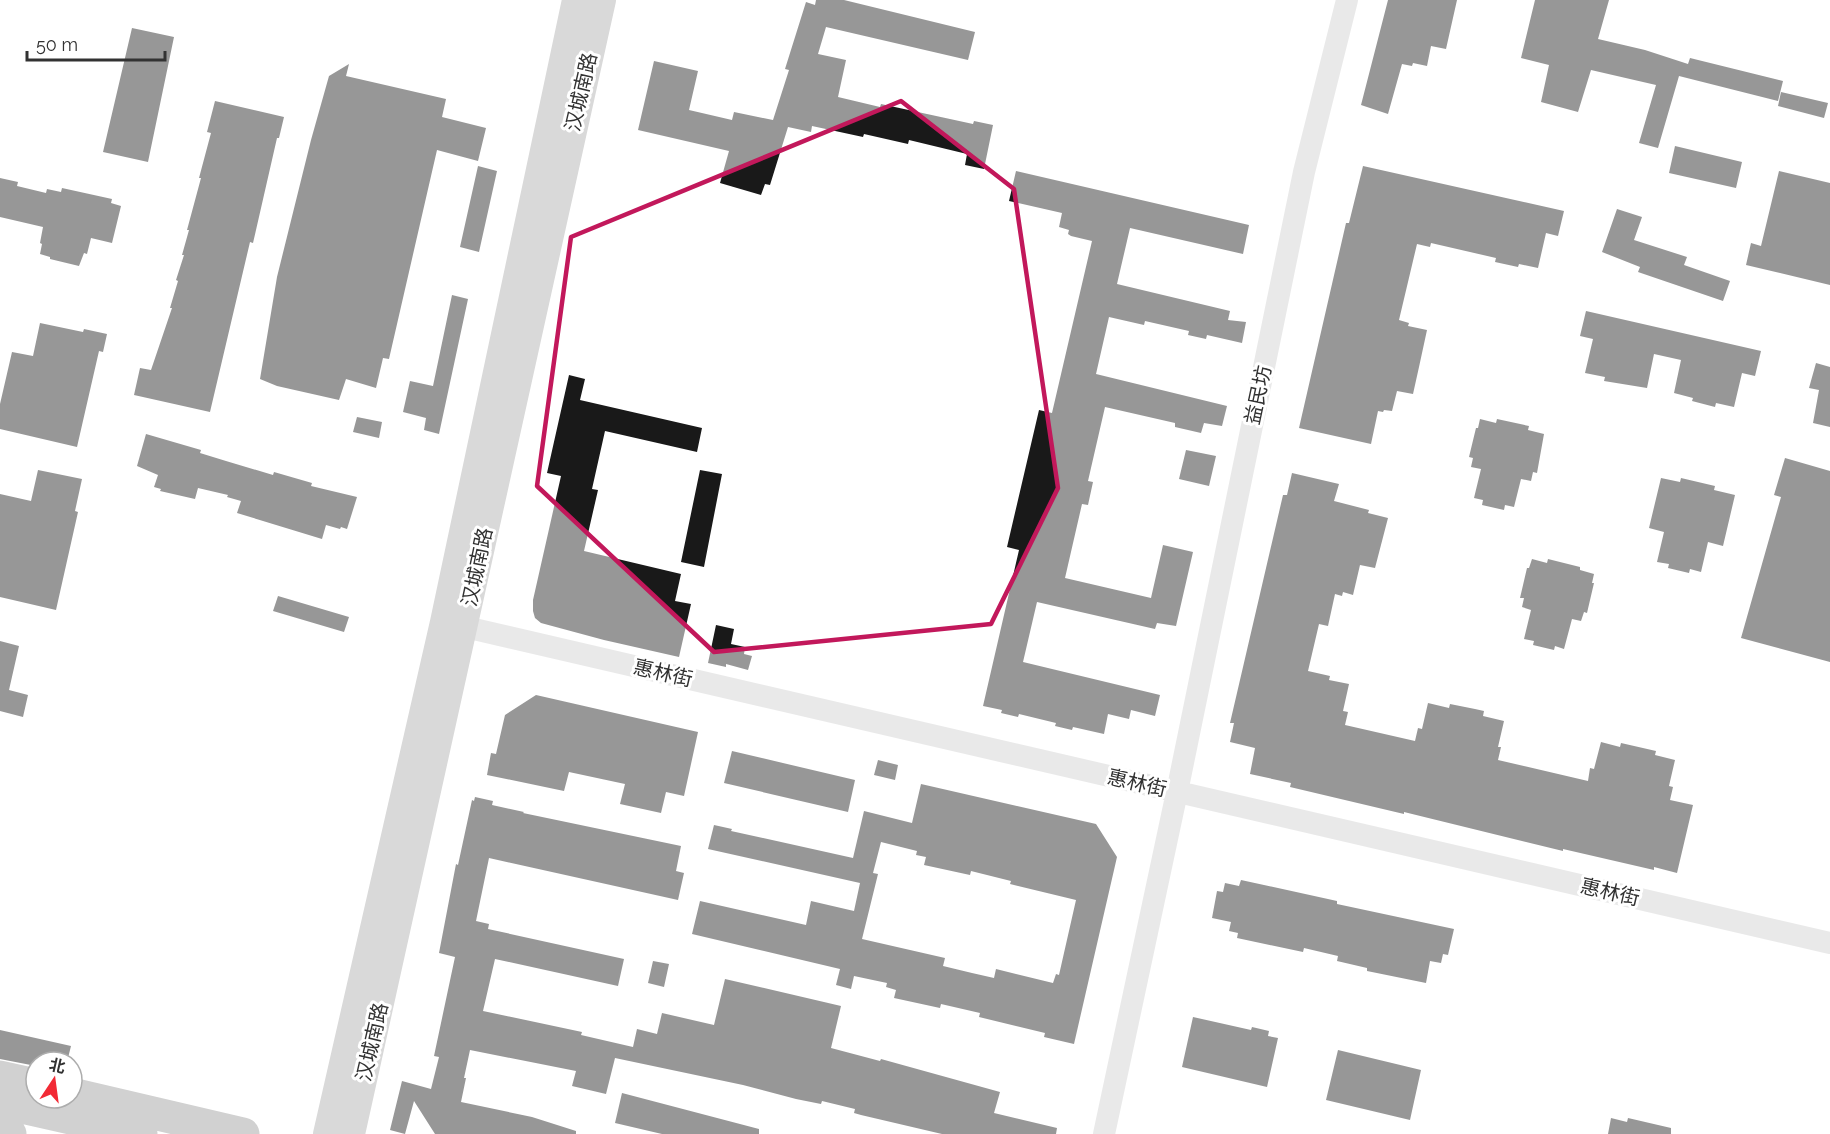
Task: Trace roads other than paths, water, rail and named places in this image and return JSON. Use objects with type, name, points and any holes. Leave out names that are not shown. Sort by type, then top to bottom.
[{"type":"highway","points":[[0,1077],[24,1082]]},
{"type":"highway","points":[[84,1097],[243,1134]]},
{"type":"highway","points":[[0,1102],[141,1134]]},
{"type":"highway","points":[[0,1132],[10,1134]]},
{"type":"main road","name":"汉城南路","points":[[351,1134],[576,0]]},
{"type":"main road","name":"汉城南路","points":[[327,1134],[454,624],[602,0]]},
{"type":"street","name":"益民坊","points":[[1104,1134],[1177,792],[1304,172],[1347,0]]},
{"type":"street","name":"惠林街","points":[[454,624],[1830,943]]}]
